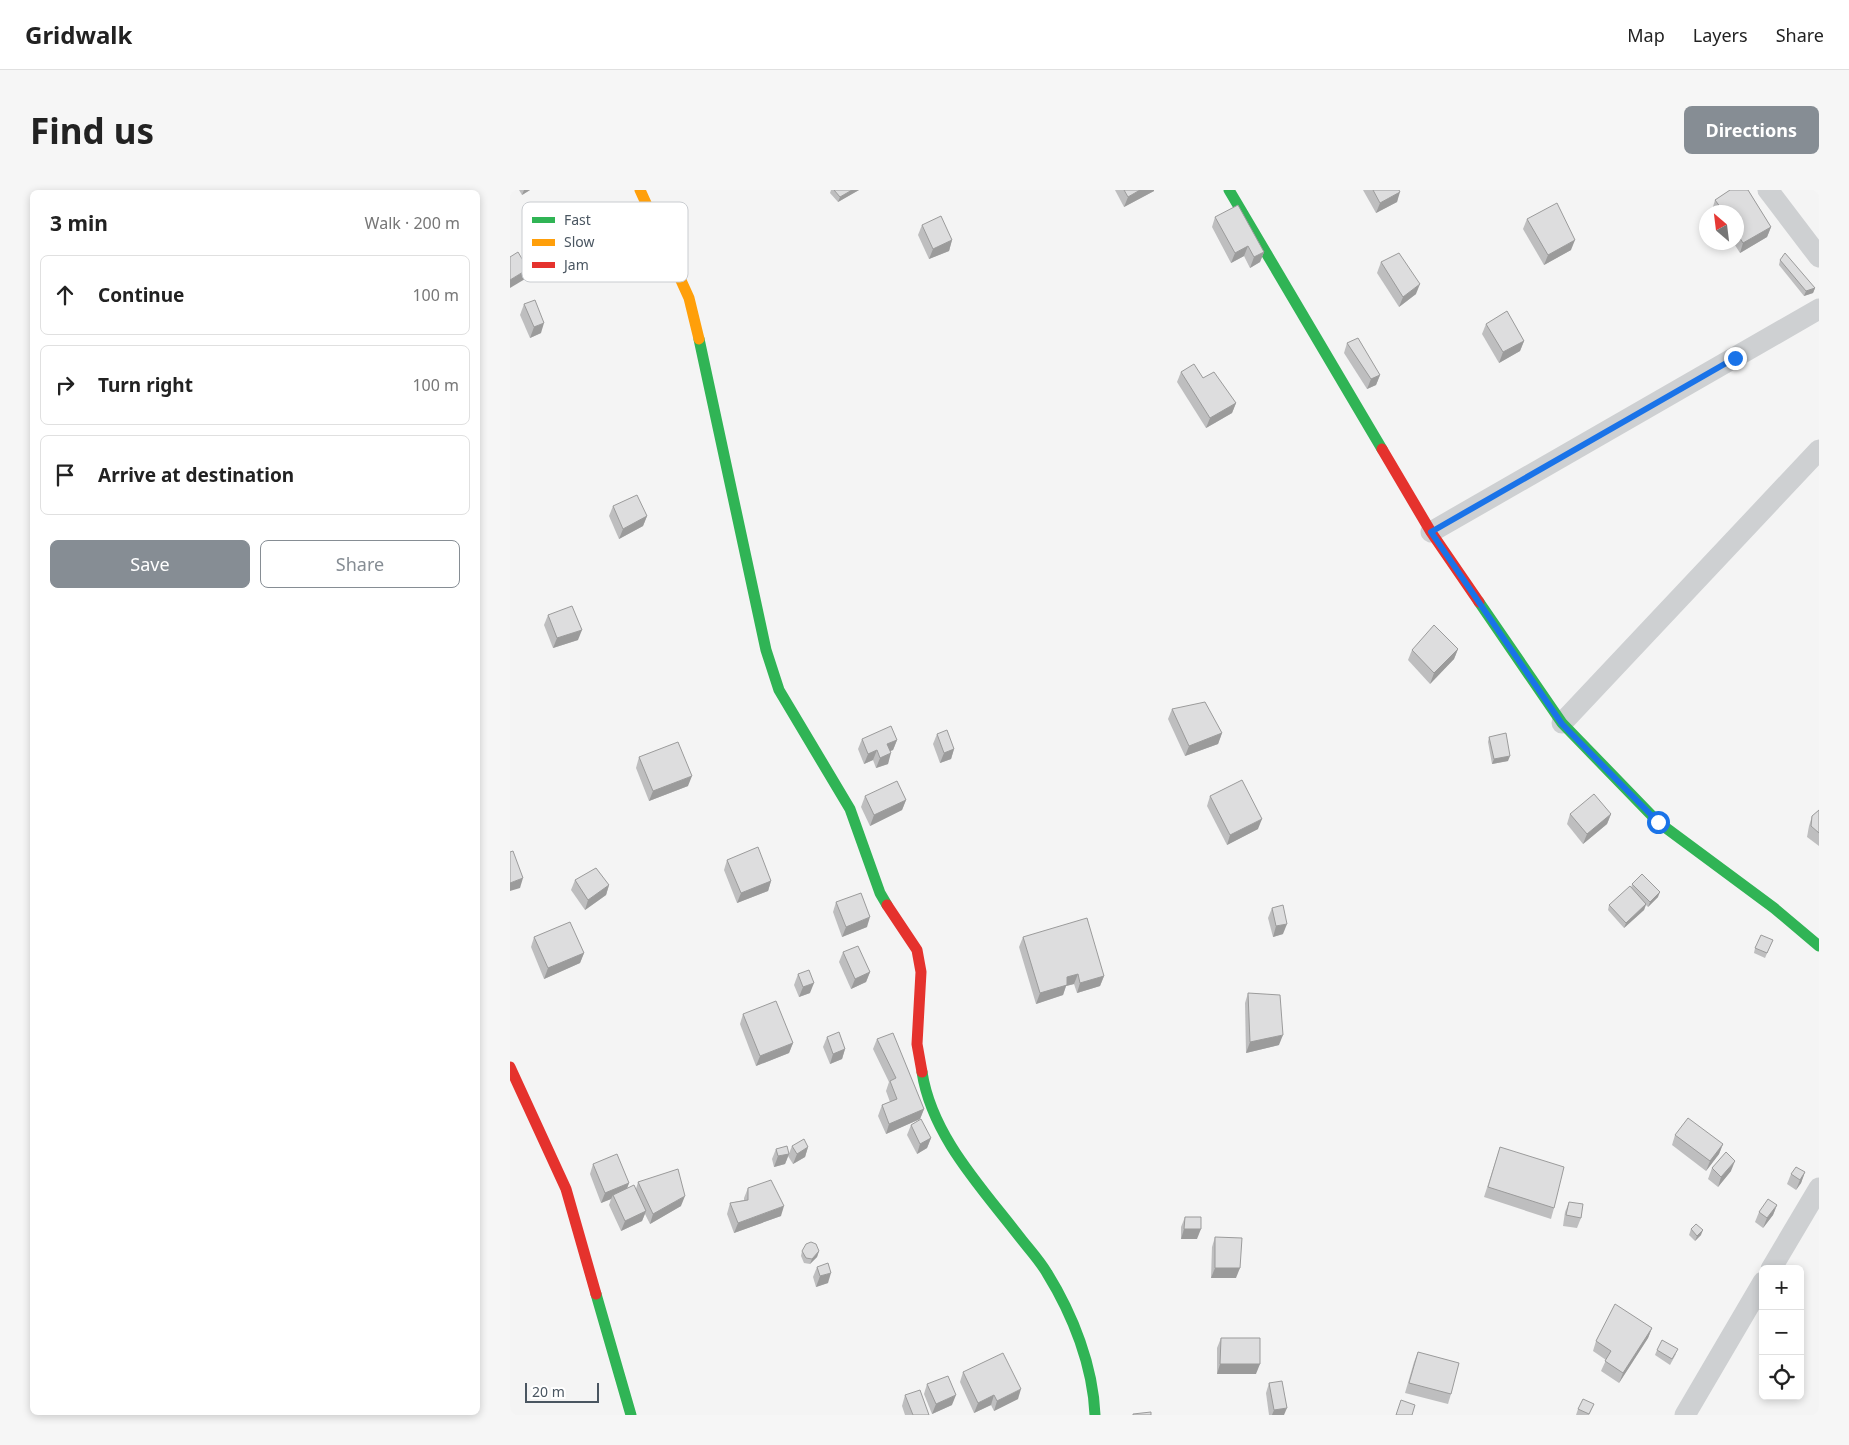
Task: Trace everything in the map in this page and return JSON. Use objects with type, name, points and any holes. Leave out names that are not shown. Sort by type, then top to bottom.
[{"type":"street","points":[[640,190],[645,202]]},
{"type":"street","points":[[1229,190],[1431,532],[1562,724],[1658,822],[1774,908],[1819,946]]},
{"type":"street","points":[[1768,190],[1819,257]]},
{"type":"street","points":[[681,282],[688,298],[722,434],[766,650],[779,690],[850,810],[880,893],[917,950],[921,972],[917,1044],[924,1087],[940,1126],[958,1157],[1047,1272],[1077,1332],[1094,1393],[1095,1415]]},
{"type":"street","points":[[1431,532],[1819,309]]},
{"type":"street","points":[[1562,724],[1819,450]]},
{"type":"street","points":[[510,1068],[566,1189],[631,1415]]},
{"type":"street","points":[[1773,1265],[1819,1188]]},
{"type":"street","points":[[1685,1415],[1759,1289]]},
{"type":"building","points":[[834,190],[852,190],[840,197]]},
{"type":"building","points":[[1124,190],[1140,190],[1128,197]]},
{"type":"building","points":[[1373,190],[1399,190],[1400,192],[1380,203]]},
{"type":"building","points":[[1730,190],[1748,190],[1771,227],[1744,242],[1744,205],[1719,205],[1715,200]]},
{"type":"building","points":[[1557,203],[1575,240],[1548,255],[1527,219]]},
{"type":"building","points":[[1238,205],[1264,252],[1254,257],[1248,246],[1235,253],[1215,217]]},
{"type":"building","points":[[941,216],[952,240],[933,249],[922,225]]},
{"type":"building","points":[[518,252],[522,259],[522,273],[510,280],[510,257]]},
{"type":"building","points":[[1399,253],[1420,284],[1403,297],[1381,262]]},
{"type":"building","points":[[1785,253],[1815,288],[1806,291],[1780,260]]},
{"type":"building","points":[[535,300],[544,323],[534,327],[524,304]]},
{"type":"building","points":[[1507,311],[1524,341],[1503,352],[1486,324]]},
{"type":"building","points":[[1358,338],[1380,375],[1371,379],[1347,343]]},
{"type":"building","points":[[1194,364],[1203,378],[1214,372],[1236,403],[1210,418],[1181,372]]},
{"type":"building","points":[[637,495],[647,516],[623,529],[613,506]]},
{"type":"building","points":[[572,606],[582,630],[557,638],[548,615]]},
{"type":"building","points":[[1434,625],[1458,649],[1434,673],[1412,650]]},
{"type":"building","points":[[1205,702],[1222,733],[1189,746],[1172,709]]},
{"type":"building","points":[[891,726],[897,740],[887,744],[891,753],[880,758],[877,750],[868,754],[862,739]]},
{"type":"building","points":[[947,730],[954,749],[944,753],[937,734]]},
{"type":"building","points":[[1506,733],[1510,756],[1494,759],[1489,737]]},
{"type":"building","points":[[678,742],[692,776],[653,791],[639,757]]},
{"type":"building","points":[[1242,780],[1262,819],[1230,835],[1210,796]]},
{"type":"building","points":[[897,781],[906,800],[874,815],[865,796]]},
{"type":"building","points":[[1594,794],[1611,814],[1587,834],[1570,814]]},
{"type":"building","points":[[1819,810],[1819,833],[1811,826],[1812,816]]},
{"type":"building","points":[[758,847],[771,881],[741,893],[727,860]]},
{"type":"building","points":[[513,851],[523,878],[510,883],[510,852]]},
{"type":"building","points":[[596,868],[609,885],[588,900],[575,880]]},
{"type":"building","points":[[1642,874],[1660,892],[1650,902],[1632,884]]},
{"type":"building","points":[[1630,886],[1646,904],[1626,923],[1609,905]]},
{"type":"building","points":[[861,893],[870,917],[846,927],[836,902]]},
{"type":"building","points":[[1283,905],[1287,924],[1276,926],[1272,908]]},
{"type":"building","points":[[1087,918],[1104,976],[1080,983],[1078,974],[1067,977],[1067,985],[1040,993],[1023,937]]},
{"type":"building","points":[[570,922],[584,953],[548,968],[534,937]]},
{"type":"building","points":[[1761,935],[1773,940],[1767,953],[1755,948]]},
{"type":"building","points":[[858,946],[870,972],[855,979],[843,952]]},
{"type":"building","points":[[809,970],[814,983],[803,987],[798,974]]},
{"type":"building","points":[[1248,993],[1280,995],[1283,1035],[1250,1042]]},
{"type":"building","points":[[776,1001],[793,1043],[760,1056],[743,1014]]},
{"type":"building","points":[[839,1032],[845,1049],[833,1054],[827,1037]]},
{"type":"building","points":[[893,1033],[924,1109],[889,1124],[882,1105],[897,1099],[890,1081],[896,1078],[877,1039]]},
{"type":"building","points":[[1688,1118],[1723,1144],[1710,1161],[1675,1135]]},
{"type":"building","points":[[921,1119],[931,1138],[920,1144],[911,1125]]},
{"type":"building","points":[[804,1139],[808,1147],[797,1154],[792,1146]]},
{"type":"building","points":[[787,1146],[789,1154],[778,1156],[776,1149]]},
{"type":"building","points":[[1500,1147],[1564,1167],[1554,1208],[1488,1187]]},
{"type":"building","points":[[1726,1152],[1735,1161],[1721,1177],[1712,1168]]},
{"type":"building","points":[[617,1154],[629,1183],[605,1193],[593,1164]]},
{"type":"building","points":[[1796,1167],[1805,1172],[1800,1180],[1791,1174]]},
{"type":"building","points":[[678,1169],[685,1196],[653,1214],[638,1182]]},
{"type":"building","points":[[771,1180],[784,1206],[738,1223],[730,1203],[748,1200],[748,1188]]},
{"type":"building","points":[[634,1185],[646,1211],[625,1221],[613,1195]]},
{"type":"building","points":[[1768,1199],[1777,1205],[1767,1218],[1759,1212]]},
{"type":"building","points":[[1569,1202],[1583,1204],[1581,1218],[1566,1215]]},
{"type":"building","points":[[1185,1217],[1201,1217],[1201,1229],[1184,1229]]},
{"type":"building","points":[[1696,1224],[1703,1230],[1697,1236],[1691,1229]]},
{"type":"building","points":[[1215,1237],[1242,1238],[1240,1268],[1215,1268]]},
{"type":"building","points":[[811,1242],[816,1244],[819,1251],[812,1259],[806,1258],[802,1251],[806,1244]]},
{"type":"building","points":[[828,1263],[831,1273],[820,1276],[817,1267]]},
{"type":"building","points":[[1615,1304],[1652,1328],[1623,1373],[1605,1361],[1611,1351],[1596,1341]]},
{"type":"building","points":[[1221,1338],[1260,1338],[1260,1364],[1220,1364]]},
{"type":"building","points":[[1662,1340],[1678,1349],[1672,1359],[1657,1350]]},
{"type":"building","points":[[1418,1352],[1459,1363],[1451,1394],[1409,1383]]},
{"type":"building","points":[[1003,1353],[1021,1389],[997,1401],[994,1395],[978,1403],[963,1372]]},
{"type":"building","points":[[948,1376],[956,1395],[936,1404],[927,1384]]},
{"type":"building","points":[[1282,1381],[1287,1408],[1274,1410],[1269,1383]]},
{"type":"building","points":[[920,1390],[929,1415],[913,1415],[905,1395]]},
{"type":"building","points":[[1583,1399],[1594,1404],[1589,1414],[1578,1409]]},
{"type":"building","points":[[1401,1400],[1415,1405],[1412,1415],[1396,1415]]},
{"type":"building","points":[[1151,1412],[1151,1415],[1133,1415],[1133,1414]]},
{"type":"traffic: fast","points":[[1229,190],[1382,449]]},
{"type":"traffic: fast","points":[[699,339],[766,650],[779,690],[850,809],[880,893],[887,905]]},
{"type":"traffic: fast","points":[[1479,602],[1562,723],[1658,822],[1774,908],[1819,946]]},
{"type":"traffic: fast","points":[[922,1072],[936,1119],[948,1140],[976,1182],[1041,1264],[1065,1306],[1086,1360],[1095,1415]]},
{"type":"traffic: fast","points":[[596,1294],[631,1415]]},
{"type":"traffic: slow","points":[[640,190],[645,202]]},
{"type":"traffic: slow","points":[[682,282],[689,298],[699,339]]},
{"type":"traffic: jam","points":[[1382,449],[1431,532],[1479,602]]},
{"type":"traffic: jam","points":[[887,905],[917,950],[921,972],[917,1044],[922,1072]]},
{"type":"traffic: jam","points":[[510,1067],[566,1189],[596,1294]]},
{"type":"route","points":[[1658,822],[1562,724],[1431,532],[1735,358]]}]
